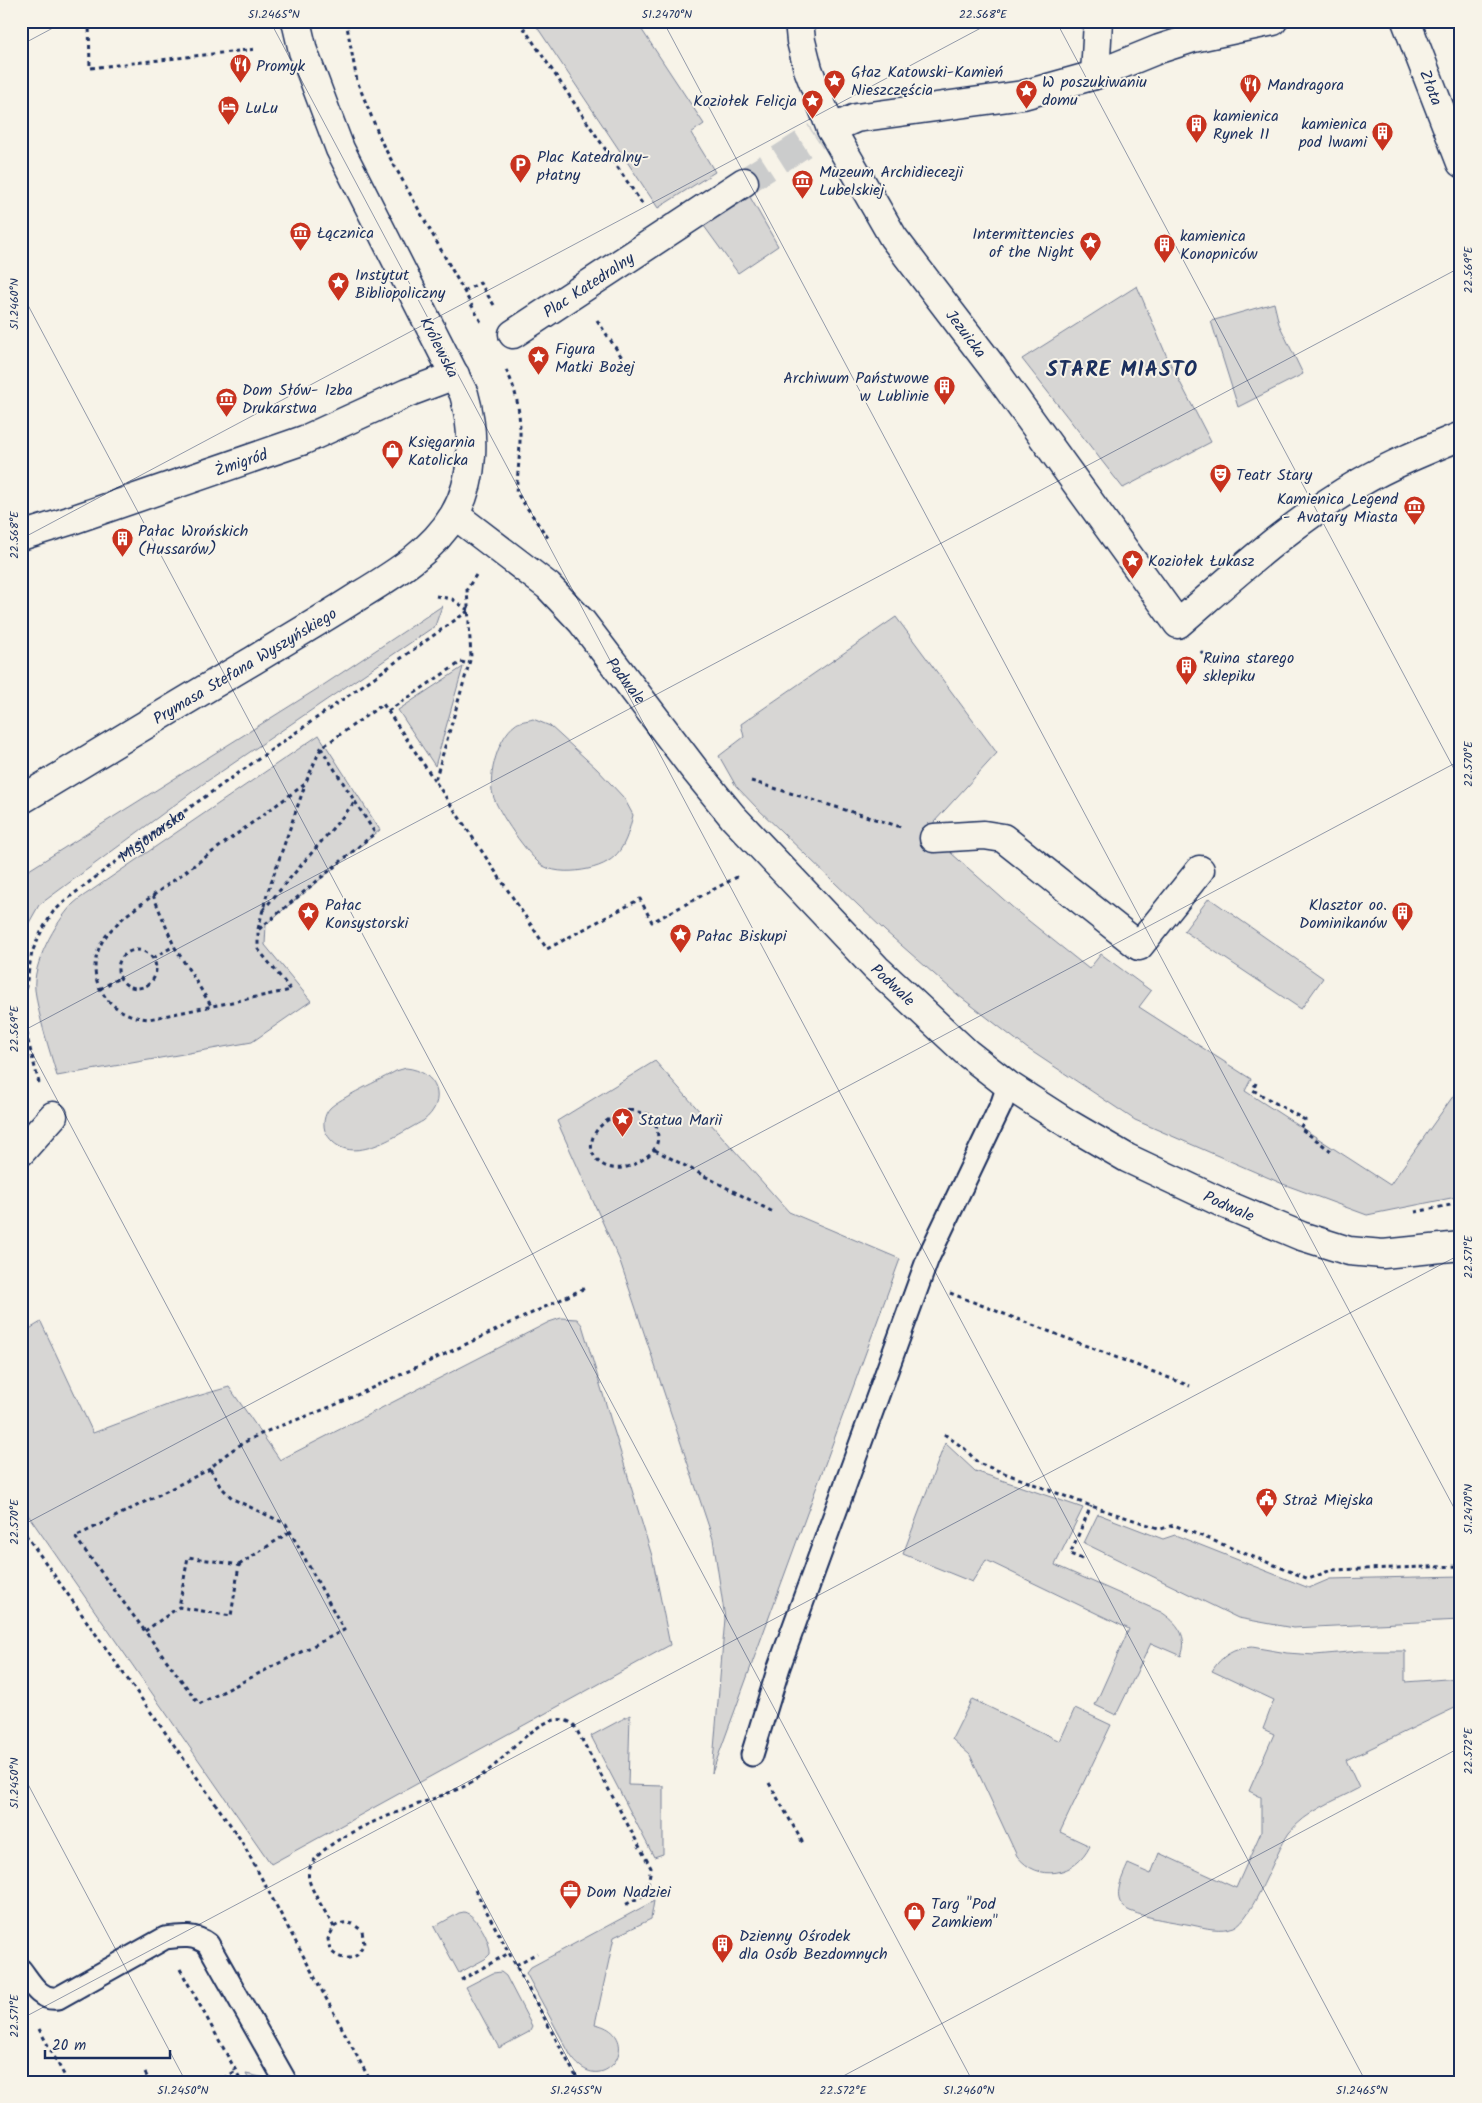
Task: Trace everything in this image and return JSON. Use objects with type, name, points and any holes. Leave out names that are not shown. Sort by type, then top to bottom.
[{"type":"street","name":"Królewska","points":[[296,21],[303,51],[340,148],[455,375],[469,412],[472,430],[469,470],[465,492],[455,514]]},
{"type":"street","name":"Jezuicka","points":[[799,21],[801,41],[808,69],[830,129],[893,237],[993,368],[1178,624],[1257,556],[1308,517],[1378,472],[1461,436]]},
{"type":"street","points":[[1094,75],[1098,21]]},
{"type":"street","points":[[830,129],[856,118],[1023,96],[1094,75],[1159,49],[1194,38],[1274,21]]},
{"type":"street","name":"Złota","points":[[1410,31],[1461,163]]},
{"type":"street","name":"Plac Katedralny","points":[[513,334],[744,182]]},
{"type":"street","name":"Żmigród","points":[[21,536],[304,440],[407,394],[455,375]]},
{"type":"street","name":"Prymasa Stefana Wyszyńskiego","points":[[21,800],[397,572],[433,541],[455,514]]},
{"type":"street","name":"Podwale","points":[[455,514],[548,586],[582,622],[732,817],[876,968],[967,1053],[1008,1085],[1067,1123],[1127,1158],[1227,1205],[1301,1236],[1349,1251],[1384,1254],[1461,1246]]},
{"type":"street","points":[[934,838],[984,835],[1002,838],[1139,946],[1200,870]]},
{"type":"street","points":[[21,1152],[53,1116]]},
{"type":"lane","points":[[752,1755],[779,1667],[928,1258],[1002,1103],[1008,1085]]},
{"type":"lane","points":[[21,1970],[45,1998],[58,1998],[165,1938],[199,1937],[208,1944],[286,2082]]},
{"type":"path","points":[[89,21],[90,68],[256,49]]},
{"type":"path","points":[[346,21],[357,81],[383,145],[482,324]]},
{"type":"path","points":[[519,21],[663,234]]},
{"type":"path","points":[[464,291],[480,283],[488,296]]},
{"type":"path","points":[[602,326],[623,359]]},
{"type":"path","points":[[503,365],[512,381],[520,411],[516,492],[553,546]]},
{"type":"path","points":[[435,781],[469,664],[471,643],[467,589]]},
{"type":"path","points":[[436,596],[452,600],[468,611]]},
{"type":"path","name":"Misjonarska","points":[[53,1116],[38,1081],[28,1041],[23,1002],[32,952],[53,912],[155,832],[468,611]]},
{"type":"path","points":[[388,711],[462,662],[469,664]]},
{"type":"path","points":[[305,784],[125,916],[109,932],[100,946],[95,962],[94,974],[104,997],[115,1008],[137,1019],[149,1020],[291,990],[258,949],[258,930],[262,911],[305,784],[321,748],[383,704],[547,949],[640,899],[652,922],[741,875]]},
{"type":"path","points":[[258,930],[375,833],[321,748]]},
{"type":"path","points":[[743,779],[934,838]]},
{"type":"path","points":[[262,911],[355,802]]},
{"type":"path","points":[[153,896],[174,946],[212,1007]]},
{"type":"path","points":[[153,958],[174,946]]},
{"type":"path","points":[[142,950],[153,958],[156,970],[151,982],[146,986],[134,988],[123,983],[119,978],[117,972],[120,959],[130,951],[142,950]]},
{"type":"path","points":[[100,988],[119,978]]},
{"type":"path","points":[[1256,1083],[1253,1090],[1305,1120],[1300,1128],[1331,1152]]},
{"type":"path","points":[[630,1110],[650,1115],[656,1123],[658,1131],[655,1150],[643,1161],[631,1167],[619,1169],[606,1167],[598,1161],[592,1151],[590,1141],[594,1131],[606,1120],[630,1110]]},
{"type":"path","points":[[655,1150],[773,1212]]},
{"type":"path","points":[[1414,1212],[1461,1203]]},
{"type":"path","points":[[210,1469],[220,1486],[232,1499],[286,1524],[344,1630],[199,1704],[75,1537],[210,1469],[224,1454],[251,1437],[334,1405],[585,1288]]},
{"type":"path","points":[[963,1298],[1190,1386]]},
{"type":"path","points":[[944,1434],[965,1448],[978,1463],[1091,1506],[1161,1529],[1174,1525],[1309,1579],[1331,1570],[1461,1566]]},
{"type":"path","points":[[1082,1559],[1070,1554],[1091,1506]]},
{"type":"path","points":[[21,1528],[241,1840],[371,2082]]},
{"type":"path","points":[[180,1607],[188,1556],[239,1565],[291,1531]]},
{"type":"path","points":[[145,1631],[180,1607],[231,1616],[239,1565]]},
{"type":"path","points":[[334,1927],[309,1879],[309,1870],[313,1860],[337,1841],[365,1824],[439,1798],[465,1786],[484,1774],[529,1734],[542,1725],[558,1720],[568,1720],[574,1725],[652,1868],[646,1894],[623,1906]]},
{"type":"path","points":[[752,1755],[804,1845]]},
{"type":"path","points":[[475,1890],[579,2082]]},
{"type":"path","points":[[342,1922],[347,1922],[362,1930],[364,1944],[357,1955],[344,1958],[338,1957],[330,1950],[328,1939],[334,1927],[342,1922]]},
{"type":"path","points":[[461,1980],[510,1953]]},
{"type":"path","points":[[516,1965],[537,1953]]},
{"type":"path","points":[[177,1963],[242,2082]]},
{"type":"path","points":[[35,2022],[68,2082]]},
{"type":"path","points":[[217,2082],[236,2071]]},
{"type":"path","points":[[145,2073],[150,2082]]},
{"type":"shaded area","points":[[533,21],[636,21],[704,124],[691,133],[715,172],[658,208]]},
{"type":"shaded area","points":[[750,197],[778,246],[738,273],[704,226]]},
{"type":"shaded area","points":[[1137,286],[1167,357],[1211,442],[1123,488],[1022,359]]},
{"type":"shaded area","points":[[1274,303],[1279,324],[1303,374],[1238,407],[1211,321]]},
{"type":"shaded area","points":[[442,606],[435,626],[203,784],[39,905],[21,937],[21,875],[325,684]]},
{"type":"shaded area","points":[[896,617],[997,753],[934,822],[934,838],[1019,913],[1089,969],[1101,954],[1151,991],[1139,1007],[1251,1079],[1245,1091],[1390,1185],[1461,1085],[1461,1196],[1367,1215],[1283,1184],[1135,1120],[1028,1049],[958,995],[885,931],[757,808],[736,786],[719,756],[744,737],[741,724]]},
{"type":"shaded area","points":[[463,667],[435,766],[398,710]]},
{"type":"shaded area","points":[[533,719],[550,726],[597,769],[624,798],[633,815],[624,843],[608,862],[588,869],[571,871],[559,871],[543,866],[522,844],[501,812],[493,795],[492,787],[493,767],[499,747],[509,730],[515,725]]},
{"type":"shaded area","points":[[319,735],[380,830],[266,924],[265,945],[311,1001],[252,1042],[57,1076],[39,1012],[35,980],[37,968],[46,944],[66,912],[82,897]]},
{"type":"shaded area","points":[[1209,898],[1323,978],[1301,1009],[1184,931]]},
{"type":"shaded area","points":[[655,1061],[789,1212],[900,1259],[712,1773],[725,1618],[713,1539],[620,1261],[557,1121]]},
{"type":"shaded area","points":[[406,1068],[417,1070],[425,1075],[436,1088],[436,1105],[431,1113],[423,1121],[373,1146],[359,1150],[347,1149],[335,1144],[326,1133],[324,1127],[325,1117],[330,1108],[396,1071]]},
{"type":"shaded area","points":[[561,1318],[577,1319],[582,1325],[652,1556],[670,1645],[271,1864],[21,1505],[21,1334],[41,1322],[93,1433],[170,1404],[229,1387],[280,1460],[549,1322]]},
{"type":"shaded area","points":[[945,1443],[975,1471],[1083,1508],[1055,1565],[1161,1612],[1172,1620],[1180,1631],[1184,1643],[1181,1656],[1151,1643],[1116,1715],[1095,1705],[1129,1629],[986,1560],[972,1582],[903,1554]]},
{"type":"shaded area","points":[[1098,1514],[1163,1539],[1175,1535],[1309,1588],[1330,1579],[1461,1576],[1461,1620],[1293,1628],[1238,1618],[1084,1543]]},
{"type":"shaded area","points":[[1252,1647],[1287,1653],[1315,1655],[1360,1651],[1405,1651],[1405,1682],[1460,1678],[1461,1647],[1461,1705],[1346,1760],[1359,1788],[1321,1807],[1296,1825],[1283,1842],[1249,1912],[1234,1927],[1224,1929],[1208,1928],[1153,1918],[1130,1911],[1120,1902],[1119,1896],[1120,1883],[1128,1864],[1151,1874],[1159,1853],[1236,1888],[1261,1832],[1261,1797],[1249,1791],[1274,1734],[1263,1729],[1274,1700],[1212,1671],[1224,1657],[1234,1651]]},
{"type":"shaded area","points":[[972,1699],[1060,1741],[1075,1708],[1111,1725],[1060,1832],[1090,1846],[1076,1864],[1056,1872],[1046,1873],[1026,1865],[1017,1856],[970,1755],[952,1739]]},
{"type":"shaded area","points":[[630,1715],[628,1785],[663,1786],[663,1854],[654,1857],[591,1736]]},
{"type":"shaded area","points":[[654,1901],[651,1919],[614,1937],[595,2024],[610,2030],[618,2040],[619,2051],[615,2062],[607,2069],[596,2072],[583,2069],[571,2056],[526,1973],[531,1967]]},
{"type":"shaded area","points":[[464,1912],[469,1914],[478,1923],[486,1936],[490,1954],[485,1959],[459,1973],[434,1927]]},
{"type":"shaded area","points":[[501,1972],[506,1976],[532,2026],[529,2032],[499,2048],[466,1987],[493,1973]]},
{"type":"shaded area","points":[[246,2074],[266,2078],[268,2082],[250,2082]]},
{"type":"tunnel","points":[[744,182],[816,136]]},
{"type":"place","name":"Promyk","points":[[240,84]]},
{"type":"place","name":"Głaz Katowski-Kamień Nieszczęścia","points":[[835,99]]},
{"type":"place","name":"Mandragora","points":[[1251,103]]},
{"type":"place","name":"W poszukiwaniu domu","points":[[1026,109]]},
{"type":"place","name":"Koziołek Felicja","points":[[813,119]]},
{"type":"place","name":"LuLu","points":[[229,126]]},
{"type":"place","name":"kamienica Rynek 11","points":[[1197,143]]},
{"type":"place","name":"kamienica pod lwami","points":[[1383,151]]},
{"type":"place","name":"Plac Katedralny- płatny","points":[[521,184]]},
{"type":"place","name":"Muzeum Archidiecezji Lubelskiej","points":[[803,199]]},
{"type":"place","name":"Łącznica","points":[[301,251]]},
{"type":"place","name":"Intermittencies of the Night","points":[[1090,261]]},
{"type":"place","name":"kamienica Konopniców","points":[[1164,263]]},
{"type":"place","name":"Instytut Bibliopoliczny","points":[[339,302]]},
{"type":"place","name":"Figura Matki Bożej","points":[[539,376]]},
{"type":"place","name":"Archiwum Państwowe w Lublinie","points":[[945,405]]},
{"type":"place","name":"Dom Słów- Izba Drukarstwa","points":[[226,417]]},
{"type":"place","name":"Księgarnia Katolicka","points":[[392,469]]},
{"type":"place","name":"Teatr Stary","points":[[1220,493]]},
{"type":"place","name":"Kamienica Legend - Avatary Miasta","points":[[1414,526]]},
{"type":"place","name":"Pałac Wrońskich (Hussarów)","points":[[122,558]]},
{"type":"place","name":"Koziołek Łukasz","points":[[1132,579]]},
{"type":"place","name":"Ruina starego sklepiku","points":[[1187,685]]},
{"type":"place","name":"Pałac Konsystorski","points":[[309,932]]},
{"type":"place","name":"Klasztor oo. Dominikanów","points":[[1403,932]]},
{"type":"place","name":"Pałac Biskupi","points":[[680,954]]},
{"type":"place","name":"Statua Marii","points":[[623,1138]]},
{"type":"place","name":"Straż Miejska","points":[[1267,1518]]},
{"type":"place","name":"Dom Nadziei","points":[[570,1910]]},
{"type":"place","name":"Targ \"Pod Zamkiem\"","points":[[915,1931]]},
{"type":"place","name":"Dzienny Ośrodek dla Osób Bezdomnych","points":[[723,1963]]},
{"type":"district","name":"STARE MIASTO","points":[[1122,369]]}]
